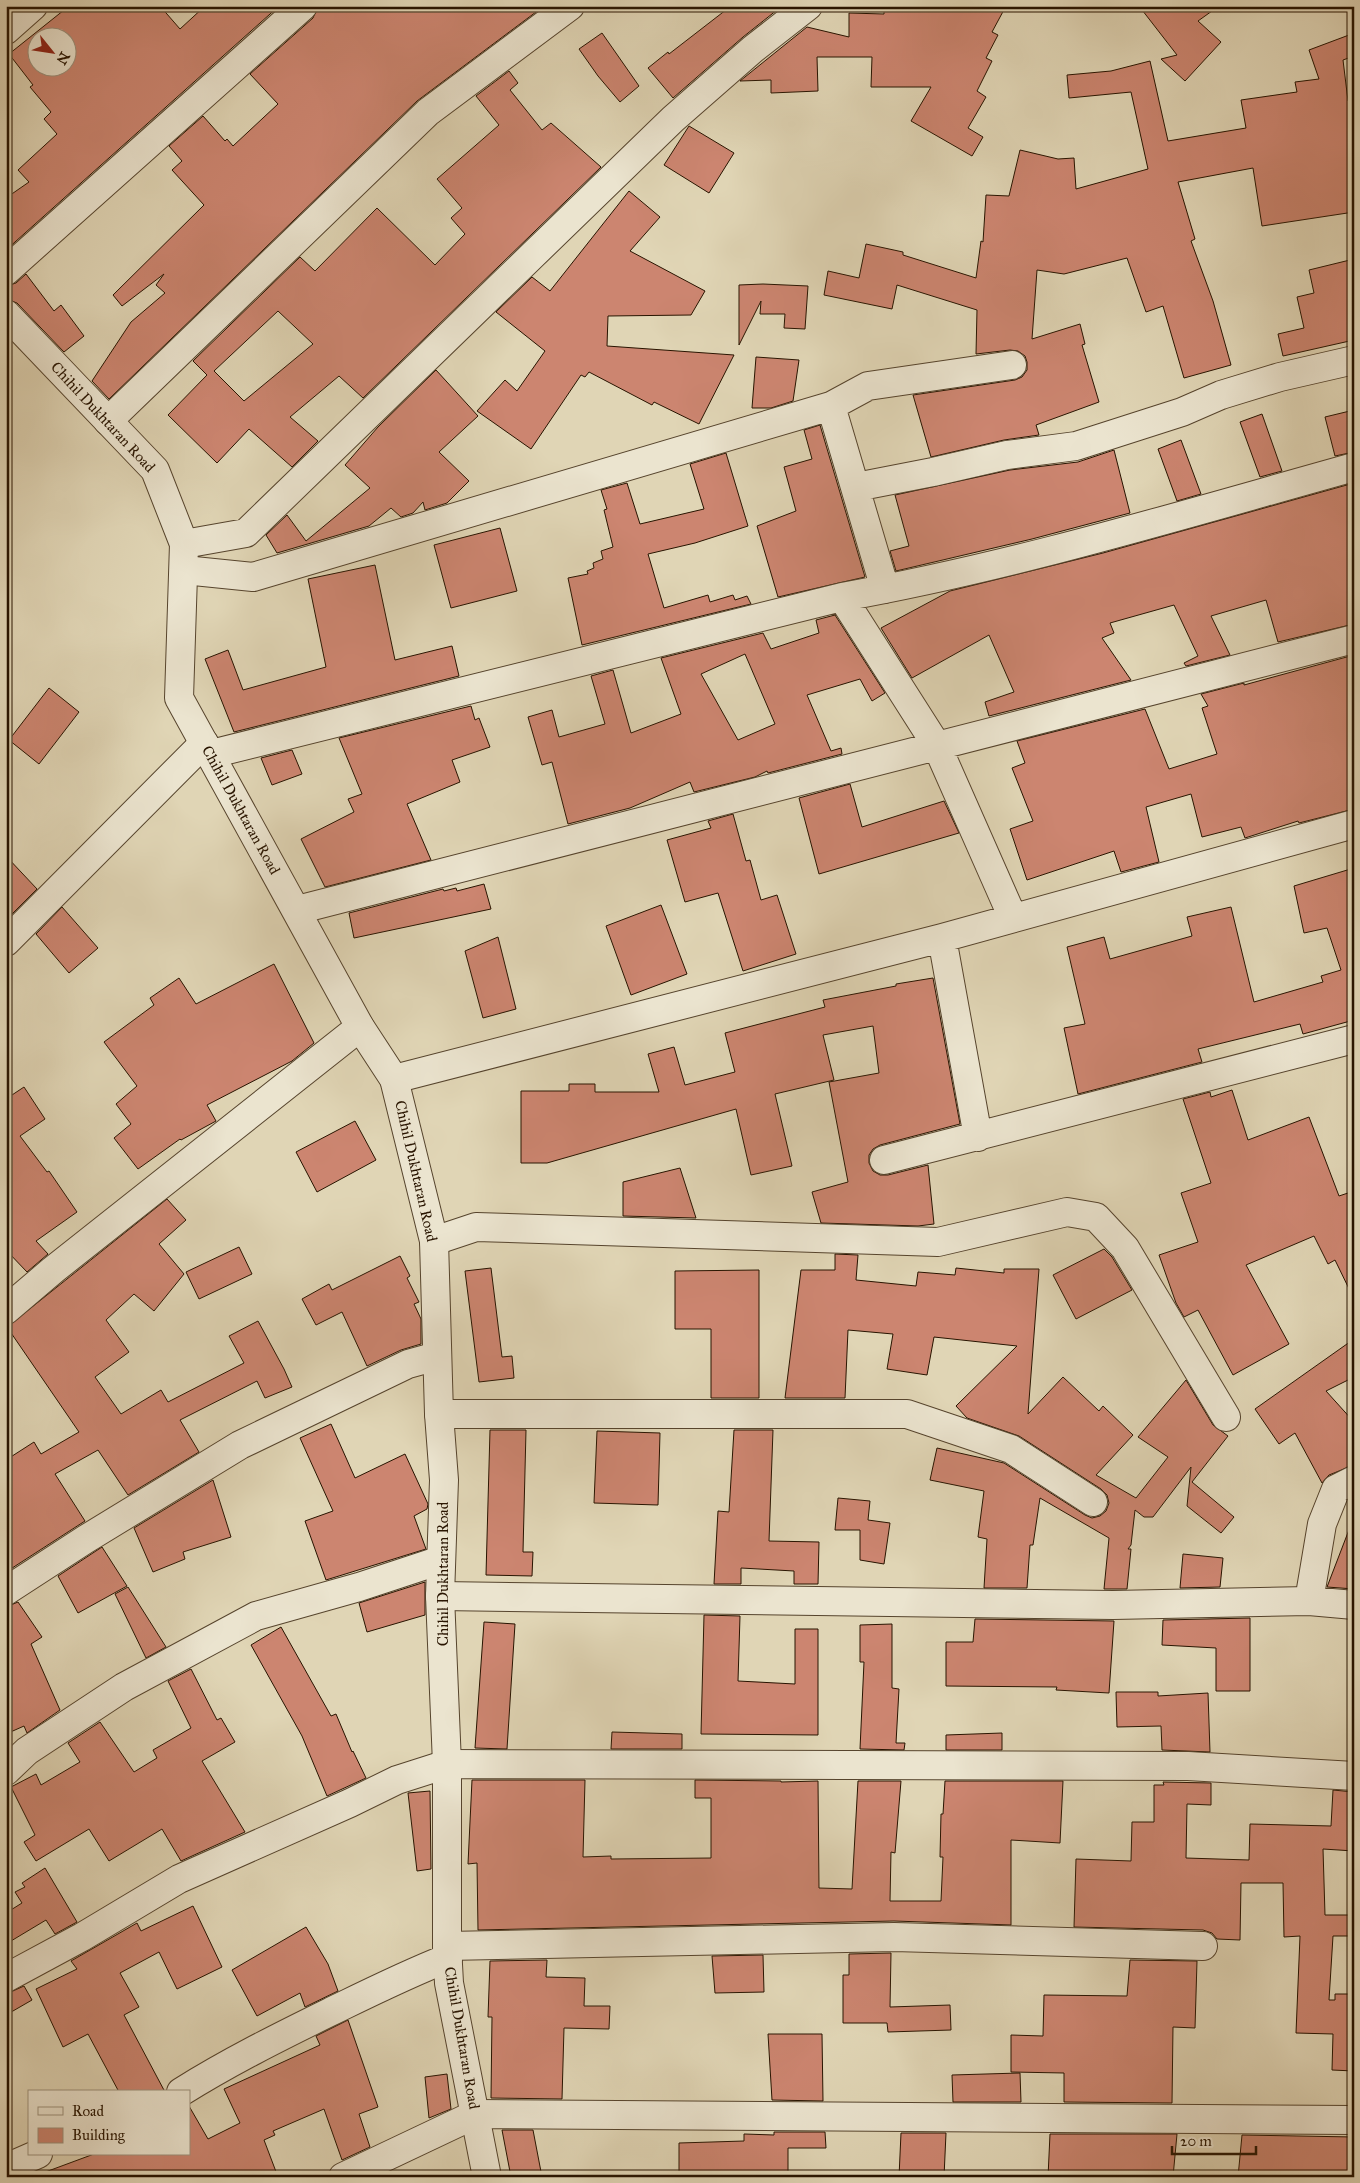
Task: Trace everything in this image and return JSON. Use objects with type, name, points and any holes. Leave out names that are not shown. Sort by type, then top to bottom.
[{"type":"street","points":[[6,30],[33,6]]},
{"type":"street","points":[[6,271],[302,6]]},
{"type":"street","points":[[108,421],[428,112],[570,6]]},
{"type":"street","points":[[184,557],[246,533],[673,119],[753,49],[808,6]]},
{"type":"street","name":"Chihil Dukhtaran Road","points":[[6,314],[155,470],[184,557],[179,698],[360,1027],[394,1079],[434,1241],[439,1414],[444,1480],[440,1596],[447,1764],[449,1983],[487,2177]]},
{"type":"street","points":[[856,487],[1007,455],[1076,446],[1182,412],[1238,390],[1280,377],[1354,360]]},
{"type":"street","points":[[184,557],[253,577],[831,406],[868,386],[1012,365]]},
{"type":"street","points":[[831,406],[885,590]]},
{"type":"street","points":[[6,942],[207,749],[842,597],[885,590],[1060,547],[1354,466]]},
{"type":"street","points":[[842,597],[937,746],[1013,918]]},
{"type":"street","points":[[297,910],[1354,639]]},
{"type":"street","points":[[394,1079],[942,938],[1354,824]]},
{"type":"street","points":[[942,938],[978,1137]]},
{"type":"street","points":[[6,1310],[360,1027]]},
{"type":"street","points":[[884,1160],[1354,1039]]},
{"type":"street","points":[[434,1241],[476,1227],[938,1242],[1067,1212],[1096,1217],[1125,1248],[1226,1417]]},
{"type":"street","points":[[6,1591],[86,1539],[240,1445],[408,1364],[437,1356]]},
{"type":"street","points":[[439,1414],[908,1414],[1011,1449],[1093,1502]]},
{"type":"street","points":[[1309,1601],[1322,1524],[1336,1489],[1354,1480]]},
{"type":"street","points":[[6,1771],[28,1751],[124,1688],[256,1616],[359,1587],[441,1560]]},
{"type":"street","points":[[440,1596],[1113,1605],[1309,1601],[1354,1605]]},
{"type":"street","points":[[6,1978],[82,1937],[179,1879],[350,1803],[397,1780],[447,1764],[1188,1766],[1354,1776]]},
{"type":"street","points":[[184,2090],[218,2069],[412,1972],[448,1952],[894,1937],[1203,1946]]},
{"type":"street","points":[[343,2177],[476,2114],[1354,2120]]},
{"type":"street","points":[[6,2168],[33,2156]]},
{"type":"building","points":[[69,6],[160,6],[180,29],[205,6],[279,6],[6,250],[6,198],[29,182],[18,170],[57,134],[44,119],[51,112],[30,87],[33,85],[9,54],[28,39],[28,78],[78,78],[78,28],[42,28]]},
{"type":"building","points":[[318,6],[544,6],[417,101],[109,399],[92,381],[131,322],[165,293],[156,285],[164,274],[122,306],[113,295],[204,205],[172,170],[182,161],[169,146],[203,116],[225,141],[227,139],[233,146],[278,104],[250,74],[313,18]]},
{"type":"building","points":[[731,6],[782,6],[673,98],[648,68]]},
{"type":"building","points":[[884,6],[1006,6],[992,32],[998,35],[986,58],[992,61],[977,91],[986,97],[968,128],[983,137],[972,156],[911,121],[931,87],[871,87],[872,57],[817,57],[818,91],[771,93],[771,80],[740,81],[807,27],[849,37],[849,13],[884,14]]},
{"type":"building","points":[[1139,6],[1219,6],[1198,21],[1221,42],[1185,81],[1161,59],[1177,55]]},
{"type":"building","points":[[602,33],[639,86],[620,102],[579,49]]},
{"type":"building","points":[[1349,35],[1354,48],[1354,56],[1343,60],[1348,101],[1354,101],[1354,212],[1262,226],[1253,168],[1178,182],[1195,239],[1191,241],[1213,301],[1231,365],[1184,378],[1163,306],[1146,312],[1127,258],[1064,274],[1037,270],[1032,339],[1080,324],[1085,344],[1082,345],[1099,402],[1036,425],[1039,435],[1004,440],[931,457],[913,395],[1015,380],[1022,377],[1027,370],[1025,356],[1018,351],[1010,350],[976,354],[977,310],[897,285],[892,309],[824,295],[828,271],[859,278],[866,244],[903,252],[903,255],[976,278],[981,241],[983,242],[986,195],[1009,196],[1020,150],[1058,159],[1074,158],[1076,189],[1148,169],[1131,92],[1069,98],[1067,75],[1111,71],[1150,61],[1168,141],[1246,128],[1241,100],[1297,92],[1295,82],[1319,79],[1309,50]]},
{"type":"building","points":[[509,71],[518,83],[510,90],[542,130],[551,123],[601,167],[363,398],[339,376],[290,417],[318,441],[292,467],[249,429],[217,463],[168,415],[207,375],[193,361],[300,257],[315,271],[377,208],[435,265],[465,234],[451,218],[462,208],[437,179],[499,125],[476,96]],"holes":[[[278,311],[313,344],[244,401],[214,371]]]},
{"type":"building","points":[[689,126],[734,153],[709,193],[664,165]]},
{"type":"building","points":[[629,191],[660,217],[630,251],[705,291],[691,315],[608,316],[607,346],[734,355],[699,424],[654,402],[652,405],[589,372],[585,377],[581,375],[531,449],[477,411],[505,380],[517,391],[545,351],[496,312],[532,277],[550,291]]},
{"type":"building","points":[[1354,259],[1354,340],[1283,356],[1278,334],[1304,328],[1297,297],[1314,293],[1309,270]]},
{"type":"building","points":[[26,274],[54,311],[61,305],[84,336],[64,352],[17,303],[6,299],[6,286],[16,283]]},
{"type":"building","points":[[739,285],[808,286],[805,329],[784,328],[785,314],[760,314],[761,301],[739,345]]},
{"type":"building","points":[[756,357],[799,360],[793,401],[771,408],[752,408]]},
{"type":"building","points":[[436,370],[478,416],[439,452],[469,481],[447,503],[425,510],[423,502],[413,513],[401,517],[391,508],[369,526],[277,553],[266,535],[287,515],[306,541],[370,488],[345,465],[378,427]]},
{"type":"building","points":[[1354,410],[1354,452],[1335,456],[1325,417]]},
{"type":"building","points":[[1262,414],[1282,471],[1260,477],[1240,422]]},
{"type":"building","points":[[820,425],[865,577],[778,597],[757,526],[796,511],[784,467],[812,459],[804,430]]},
{"type":"building","points":[[1181,440],[1201,494],[1177,501],[1158,449]]},
{"type":"building","points":[[1114,450],[1130,513],[1032,539],[896,571],[890,551],[909,546],[895,495],[1010,470],[1078,462]]},
{"type":"building","points":[[726,453],[748,526],[695,543],[648,554],[664,608],[708,595],[710,602],[733,595],[735,600],[747,596],[751,604],[582,645],[568,578],[588,574],[587,571],[594,568],[593,563],[603,559],[601,551],[613,547],[604,510],[607,509],[601,490],[627,483],[640,524],[704,509],[690,464]]},
{"type":"building","points":[[1354,483],[1354,499],[1351,500],[1354,506],[1354,624],[1278,642],[1266,600],[1211,616],[1230,655],[1186,666],[1184,663],[1198,656],[1174,605],[1110,623],[1114,633],[1102,638],[1131,680],[989,716],[985,702],[1014,692],[989,635],[912,678],[881,628],[950,591],[1103,553]]},
{"type":"building","points":[[500,528],[517,591],[451,608],[434,545]]},
{"type":"building","points":[[375,565],[395,660],[452,646],[459,676],[234,732],[205,659],[228,650],[243,690],[326,667],[308,579]]},
{"type":"building","points":[[835,615],[885,693],[872,701],[860,679],[807,695],[831,751],[841,748],[842,754],[768,773],[767,771],[755,777],[694,792],[690,782],[630,808],[568,824],[552,762],[542,765],[528,717],[552,710],[559,737],[605,724],[591,676],[613,670],[631,733],[681,714],[661,658],[763,633],[771,649],[819,633],[816,620]],"holes":[[[745,654],[775,724],[738,740],[701,674]]]},
{"type":"building","points":[[1354,655],[1354,809],[1299,823],[1298,821],[1245,838],[1241,827],[1202,837],[1191,794],[1146,807],[1159,862],[1121,872],[1114,851],[1027,880],[1010,829],[1033,821],[1012,768],[1025,763],[1017,741],[1145,709],[1169,769],[1217,754],[1202,708],[1208,706],[1201,694],[1244,683],[1244,685]]},
{"type":"building","points":[[49,688],[79,712],[39,764],[9,740]]},
{"type":"building","points":[[471,706],[475,720],[479,718],[490,747],[452,760],[460,782],[407,804],[431,860],[325,887],[301,839],[354,812],[348,799],[362,794],[339,738]]},
{"type":"building","points":[[292,750],[302,774],[272,785],[261,758]]},
{"type":"building","points":[[850,784],[862,827],[944,801],[959,833],[819,874],[799,798]]},
{"type":"building","points":[[733,814],[746,861],[750,860],[761,900],[777,895],[796,954],[743,971],[718,893],[685,902],[667,840],[711,828],[708,821]]},
{"type":"building","points":[[6,856],[37,889],[6,920]]},
{"type":"building","points":[[1354,868],[1354,1020],[1303,1034],[1300,1024],[1198,1049],[1202,1062],[1078,1094],[1064,1028],[1085,1024],[1067,947],[1104,937],[1110,959],[1192,936],[1187,917],[1231,907],[1254,1002],[1323,982],[1321,976],[1341,970],[1327,928],[1304,933],[1294,886]]},
{"type":"building","points":[[484,884],[491,909],[354,938],[349,913],[443,889],[444,891],[456,888],[457,891]]},
{"type":"building","points":[[661,905],[687,974],[631,995],[606,926]]},
{"type":"building","points":[[62,907],[98,948],[69,973],[36,934]]},
{"type":"building","points":[[498,937],[516,1009],[483,1018],[465,951]]},
{"type":"building","points":[[274,964],[314,1043],[292,1061],[207,1105],[216,1121],[180,1139],[138,1169],[114,1138],[131,1124],[116,1104],[137,1086],[104,1042],[154,1005],[150,998],[179,978],[196,1004]]},
{"type":"building","points":[[933,978],[960,1124],[880,1145],[873,1149],[869,1155],[869,1163],[873,1171],[880,1175],[888,1175],[928,1165],[934,1224],[918,1226],[821,1223],[812,1192],[848,1182],[829,1082],[879,1073],[873,1026],[823,1035],[834,1080],[775,1094],[792,1166],[751,1175],[736,1109],[547,1163],[521,1163],[521,1091],[569,1091],[569,1084],[595,1084],[595,1092],[659,1092],[648,1054],[674,1047],[685,1085],[735,1072],[725,1033],[825,1007],[823,1000]]},
{"type":"building","points":[[24,1087],[45,1119],[20,1136],[47,1172],[49,1171],[77,1212],[36,1241],[48,1254],[27,1272],[6,1250],[6,1099]]},
{"type":"building","points":[[1232,1090],[1248,1140],[1309,1117],[1339,1196],[1354,1191],[1354,1299],[1335,1260],[1328,1264],[1314,1236],[1246,1265],[1289,1344],[1233,1375],[1198,1310],[1184,1317],[1176,1303],[1159,1255],[1198,1242],[1181,1193],[1211,1183],[1183,1099],[1210,1092],[1211,1097]]},
{"type":"building","points":[[355,1121],[376,1160],[317,1192],[296,1152]]},
{"type":"building","points":[[680,1168],[696,1218],[623,1216],[623,1182]]},
{"type":"building","points":[[167,1199],[186,1220],[159,1244],[184,1274],[154,1311],[134,1294],[106,1320],[129,1352],[95,1377],[121,1414],[161,1390],[168,1402],[244,1363],[229,1336],[258,1321],[292,1387],[265,1398],[257,1381],[180,1420],[199,1452],[128,1495],[98,1450],[55,1474],[85,1521],[6,1572],[6,1460],[34,1442],[41,1454],[79,1432],[7,1327]]},
{"type":"building","points":[[239,1247],[252,1274],[199,1299],[186,1272]]},
{"type":"building","points":[[1104,1249],[1112,1257],[1132,1290],[1076,1319],[1053,1275]]},
{"type":"building","points":[[835,1254],[858,1255],[856,1280],[916,1286],[918,1272],[955,1275],[956,1268],[1004,1273],[1004,1269],[1039,1269],[1028,1414],[1063,1377],[1099,1411],[1103,1406],[1133,1435],[1096,1475],[1136,1498],[1168,1457],[1138,1437],[1186,1380],[1213,1425],[1228,1436],[1192,1482],[1234,1517],[1221,1533],[1187,1506],[1191,1467],[1153,1517],[1144,1517],[1135,1510],[1131,1545],[1128,1549],[1131,1549],[1127,1589],[1104,1589],[1109,1538],[1040,1498],[1033,1545],[1030,1545],[1027,1588],[984,1588],[987,1539],[978,1537],[984,1491],[930,1480],[937,1448],[1004,1463],[1092,1518],[1100,1516],[1106,1511],[1109,1503],[1107,1495],[1101,1489],[1019,1436],[967,1418],[956,1406],[1017,1346],[934,1337],[927,1375],[887,1369],[893,1334],[848,1330],[845,1398],[785,1398],[801,1270],[835,1270]]},
{"type":"building","points":[[400,1256],[410,1276],[407,1278],[419,1302],[414,1304],[421,1319],[421,1344],[401,1350],[367,1366],[342,1312],[316,1325],[302,1299],[329,1284],[332,1290]]},
{"type":"building","points":[[491,1268],[502,1357],[512,1356],[514,1378],[479,1382],[465,1271]]},
{"type":"building","points":[[759,1270],[759,1398],[711,1398],[711,1329],[675,1329],[675,1271]]},
{"type":"building","points":[[1354,1339],[1354,1377],[1326,1391],[1354,1422],[1354,1465],[1329,1475],[1322,1483],[1295,1433],[1279,1444],[1255,1409]]},
{"type":"building","points":[[331,1424],[355,1478],[405,1454],[428,1504],[427,1509],[414,1516],[426,1549],[326,1580],[305,1521],[333,1511],[300,1438]]},
{"type":"building","points":[[490,1430],[526,1430],[523,1552],[533,1552],[532,1576],[486,1575]]},
{"type":"building","points":[[734,1430],[773,1430],[769,1541],[819,1542],[818,1584],[794,1584],[794,1571],[741,1568],[741,1584],[714,1584],[718,1511],[729,1512]]},
{"type":"building","points":[[597,1431],[660,1433],[658,1505],[594,1503]]},
{"type":"building","points":[[213,1480],[231,1537],[183,1552],[185,1559],[153,1572],[134,1528]]},
{"type":"building","points":[[838,1498],[870,1501],[868,1520],[890,1523],[884,1564],[860,1560],[860,1530],[835,1530]]},
{"type":"building","points":[[1352,1522],[1354,1523],[1354,1589],[1327,1587]]},
{"type":"building","points":[[102,1547],[127,1586],[78,1613],[58,1576]]},
{"type":"building","points":[[1183,1554],[1223,1558],[1220,1587],[1180,1588]]},
{"type":"building","points":[[425,1582],[425,1615],[367,1632],[359,1603]]},
{"type":"building","points":[[128,1587],[166,1647],[146,1658],[115,1594]]},
{"type":"building","points":[[18,1602],[42,1637],[31,1644],[60,1710],[27,1733],[24,1726],[6,1734],[6,1607]]},
{"type":"building","points":[[704,1615],[740,1616],[738,1681],[795,1684],[795,1629],[818,1629],[818,1735],[701,1734]]},
{"type":"building","points":[[1250,1618],[1250,1691],[1216,1691],[1216,1648],[1162,1645],[1163,1620]]},
{"type":"building","points":[[975,1619],[1114,1621],[1109,1693],[1056,1690],[1057,1687],[946,1686],[946,1642],[973,1642]]},
{"type":"building","points":[[484,1622],[515,1624],[507,1749],[475,1748]]},
{"type":"building","points":[[892,1624],[892,1688],[899,1689],[896,1743],[905,1743],[904,1750],[860,1749],[864,1662],[860,1662],[860,1625]]},
{"type":"building","points":[[281,1627],[331,1716],[336,1714],[352,1752],[366,1778],[327,1796],[302,1736],[251,1645]]},
{"type":"building","points":[[191,1669],[217,1720],[221,1718],[235,1742],[202,1761],[245,1832],[181,1861],[162,1829],[109,1861],[89,1829],[36,1861],[24,1842],[35,1835],[11,1787],[36,1774],[41,1785],[80,1762],[68,1743],[100,1722],[134,1772],[157,1758],[153,1750],[191,1728],[168,1681]]},
{"type":"building","points":[[1116,1692],[1158,1692],[1158,1696],[1208,1693],[1210,1752],[1162,1750],[1161,1726],[1117,1727]]},
{"type":"building","points":[[612,1732],[682,1734],[682,1749],[611,1749]]},
{"type":"building","points":[[1002,1733],[1002,1750],[946,1750],[946,1735]]},
{"type":"building","points":[[472,1780],[585,1780],[583,1857],[611,1856],[611,1859],[711,1858],[711,1798],[695,1798],[695,1780],[818,1781],[819,1888],[852,1889],[858,1781],[901,1781],[895,1853],[891,1852],[890,1901],[941,1901],[943,1857],[940,1857],[941,1814],[943,1814],[945,1781],[1063,1781],[1060,1843],[1011,1840],[1011,1925],[894,1921],[478,1930],[477,1863],[468,1864]]},
{"type":"building","points":[[1163,1782],[1211,1783],[1211,1805],[1187,1804],[1186,1858],[1249,1860],[1250,1824],[1331,1826],[1333,1790],[1354,1792],[1354,1851],[1323,1849],[1325,1915],[1354,1915],[1354,1936],[1333,1936],[1329,2000],[1335,2000],[1335,1994],[1354,1994],[1354,2071],[1332,2070],[1333,2034],[1296,2033],[1300,1936],[1284,1937],[1283,1883],[1241,1883],[1240,1940],[1217,1939],[1212,1933],[1203,1930],[1074,1927],[1076,1859],[1131,1861],[1132,1822],[1154,1822],[1154,1785],[1164,1785]]},
{"type":"building","points":[[430,1791],[431,1869],[417,1871],[408,1793]]},
{"type":"building","points":[[45,1868],[77,1922],[55,1934],[46,1920],[6,1944],[6,1913],[22,1903],[15,1892],[25,1887],[22,1883]]},
{"type":"building","points":[[193,1906],[222,1967],[177,1989],[159,1952],[120,1973],[139,2007],[124,2015],[164,2090],[118,2090],[88,2034],[63,2047],[36,1989],[77,1969],[71,1961],[137,1923],[141,1931]]},
{"type":"building","points":[[306,1927],[328,1964],[338,1991],[305,2007],[300,1993],[257,2016],[232,1970]]},
{"type":"building","points":[[891,1953],[890,2007],[950,2005],[951,2030],[888,2032],[887,2023],[843,2023],[843,1975],[849,1975],[849,1954]]},
{"type":"building","points":[[763,1955],[764,1992],[715,1993],[712,1956]]},
{"type":"building","points":[[547,1960],[546,1977],[585,1978],[584,2006],[610,2006],[609,2029],[564,2028],[562,2099],[491,2098],[492,2017],[488,2017],[490,1961]]},
{"type":"building","points":[[1130,1960],[1197,1961],[1195,2028],[1173,2027],[1172,2103],[1064,2102],[1064,2073],[1011,2072],[1011,2035],[1043,2036],[1044,1995],[1127,1996]]},
{"type":"building","points":[[24,1986],[32,2000],[6,2015],[6,1994]]},
{"type":"building","points":[[348,2020],[378,2107],[359,2114],[370,2147],[342,2160],[324,2109],[273,2131],[275,2135],[264,2140],[278,2177],[40,2177],[40,2174],[89,2156],[190,2156],[190,2108],[208,2139],[240,2123],[224,2089],[320,2045],[316,2036]]},
{"type":"building","points":[[768,2034],[822,2034],[823,2101],[772,2100]]},
{"type":"building","points":[[1020,2073],[1021,2102],[953,2102],[952,2075]]},
{"type":"building","points":[[447,2074],[451,2109],[429,2118],[425,2077]]},
{"type":"building","points":[[502,2130],[533,2130],[542,2177],[511,2177]]},
{"type":"building","points":[[774,2132],[825,2132],[826,2148],[788,2148],[788,2177],[679,2177],[679,2143],[744,2141],[744,2134],[774,2135]]},
{"type":"building","points":[[901,2133],[946,2133],[944,2177],[899,2177]]},
{"type":"building","points":[[1050,2134],[1177,2134],[1173,2177],[1048,2177]]},
{"type":"building","points":[[1242,2135],[1354,2137],[1354,2177],[1238,2177]]}]
